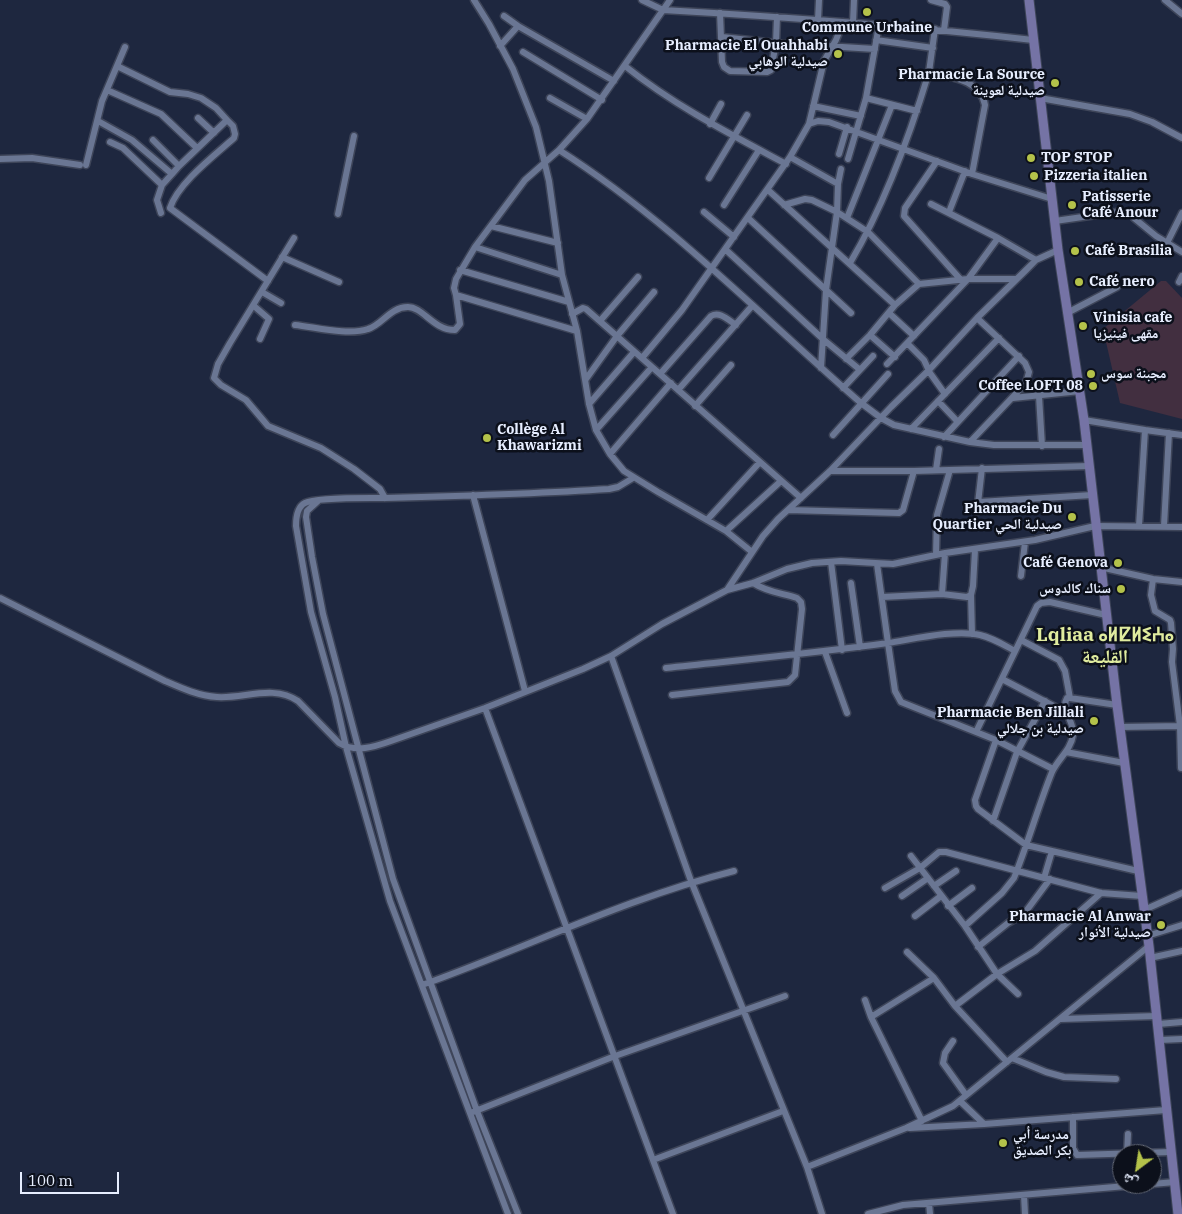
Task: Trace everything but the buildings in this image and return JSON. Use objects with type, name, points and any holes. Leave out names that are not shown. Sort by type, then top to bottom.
[{"type":"main road","points":[[1028,0],[1058,250],[1084,420],[1124,763],[1149,946],[1171,1152],[1177,1177],[1178,1214]]},
{"type":"street","points":[[474,0],[513,69],[536,127],[544,161],[562,275],[577,331],[589,404],[596,430],[610,454],[624,471],[726,531],[752,552]]},
{"type":"street","points":[[642,0],[663,10],[853,22],[1033,40]]},
{"type":"street","points":[[294,325],[344,331],[368,329],[390,313],[410,307],[439,327],[455,330],[460,324],[454,288],[460,270],[525,180],[544,161],[559,150],[602,100],[626,66],[642,38],[670,0]]},
{"type":"street","points":[[818,20],[819,0]]},
{"type":"street","points":[[853,22],[854,0]]},
{"type":"street","points":[[931,0],[945,4],[947,8],[944,30]]},
{"type":"street","points":[[1165,0],[1182,14]]},
{"type":"street","points":[[720,13],[722,62],[726,69],[730,71],[767,72],[772,66],[776,43],[776,17]]},
{"type":"street","points":[[504,16],[614,81]]},
{"type":"street","points":[[642,358],[682,310],[786,164],[809,124],[824,61],[840,32],[843,22]]},
{"type":"street","points":[[848,159],[866,98],[879,25]]},
{"type":"street","points":[[500,46],[518,26]]},
{"type":"street","points":[[850,263],[868,232],[917,111],[928,72],[935,29]]},
{"type":"street","points":[[722,36],[776,43],[875,50]]},
{"type":"street","points":[[876,40],[933,48]]},
{"type":"street","points":[[0,159],[32,158],[83,165],[107,90],[125,47]]},
{"type":"street","points":[[523,52],[602,100]]},
{"type":"street","points":[[117,66],[170,92],[201,98],[216,108],[234,129],[234,138],[195,173],[183,187],[170,208],[268,280]]},
{"type":"street","points":[[626,66],[661,93],[710,124],[786,164]]},
{"type":"street","points":[[928,72],[964,80],[980,92],[985,105],[968,172],[949,212]]},
{"type":"street","points":[[107,90],[161,114],[197,148]]},
{"type":"street","points":[[550,98],[586,119]]},
{"type":"street","points":[[866,98],[917,111]]},
{"type":"street","points":[[1040,98],[1130,114],[1152,122],[1181,137]]},
{"type":"street","points":[[710,124],[721,104]]},
{"type":"street","points":[[847,218],[892,105]]},
{"type":"street","points":[[813,106],[861,116]]},
{"type":"street","points":[[709,178],[747,115]]},
{"type":"street","points":[[198,118],[214,132]]},
{"type":"street","points":[[161,213],[157,200],[162,185],[227,120]]},
{"type":"street","points":[[98,121],[132,140],[172,174]]},
{"type":"street","points":[[809,124],[823,121],[847,127],[968,172],[1052,199]]},
{"type":"street","points":[[839,154],[847,127]]},
{"type":"street","points":[[338,214],[354,136]]},
{"type":"street","points":[[153,140],[179,166]]},
{"type":"street","points":[[110,142],[123,148],[162,185]]},
{"type":"street","points":[[559,150],[580,163],[659,224],[712,269],[820,368],[881,418],[894,425],[994,446],[1086,445]]},
{"type":"street","points":[[724,205],[759,150]]},
{"type":"street","points":[[790,157],[838,184]]},
{"type":"street","points":[[937,161],[905,208],[904,216],[964,279]]},
{"type":"street","points":[[820,368],[824,340],[826,290],[841,169]]},
{"type":"street","points":[[768,190],[895,305]]},
{"type":"street","points":[[784,205],[805,199],[812,200],[837,212],[868,232],[920,284]]},
{"type":"street","points":[[931,204],[998,238],[1036,260]]},
{"type":"street","points":[[704,212],[734,237]]},
{"type":"street","points":[[1055,221],[1118,212]]},
{"type":"street","points":[[1167,243],[1182,213]]},
{"type":"street","points":[[748,218],[851,313]]},
{"type":"street","points":[[1134,218],[1182,252]]},
{"type":"street","points":[[491,226],[558,243]]},
{"type":"street","points":[[294,238],[218,364],[214,378],[246,400],[268,426],[320,448],[354,469],[380,489],[385,498]]},
{"type":"street","points":[[887,364],[908,344],[998,238]]},
{"type":"street","points":[[475,247],[562,275]]},
{"type":"street","points":[[726,250],[824,340],[859,369]]},
{"type":"street","points":[[727,590],[763,536],[788,510],[830,471],[1016,279],[1036,260],[1058,250]]},
{"type":"street","points":[[282,257],[339,282]]},
{"type":"street","points":[[460,270],[569,302]]},
{"type":"street","points":[[600,321],[638,277]]},
{"type":"street","points":[[846,359],[870,335],[895,305],[920,284],[964,279],[1016,279]]},
{"type":"street","points":[[1067,313],[1117,287]]},
{"type":"street","points":[[262,292],[281,304]]},
{"type":"street","points":[[586,379],[617,336],[654,292]]},
{"type":"street","points":[[456,295],[577,331]]},
{"type":"street","points":[[254,306],[269,319],[260,339]]},
{"type":"street","points":[[678,390],[752,306]]},
{"type":"street","points":[[572,314],[582,308],[586,309],[801,498]]},
{"type":"street","points":[[888,313],[914,336]]},
{"type":"street","points":[[660,374],[710,316],[720,315],[736,325]]},
{"type":"street","points":[[970,442],[1013,398],[1026,383],[1029,376],[1028,367],[1019,356],[977,318]]},
{"type":"street","points":[[870,335],[895,357]]},
{"type":"street","points":[[911,429],[999,338]]},
{"type":"street","points":[[908,344],[924,360],[945,394]]},
{"type":"street","points":[[589,404],[634,352]]},
{"type":"street","points":[[843,388],[873,356]]},
{"type":"street","points":[[944,436],[1019,356]]},
{"type":"street","points":[[695,406],[731,364]]},
{"type":"street","points":[[596,430],[652,368]]},
{"type":"street","points":[[833,435],[888,374]]},
{"type":"street","points":[[610,454],[671,383]]},
{"type":"street","points":[[1013,398],[1080,391]]},
{"type":"street","points":[[1039,396],[1042,446]]},
{"type":"street","points":[[938,401],[957,421]]},
{"type":"street","points":[[1084,420],[1182,435]]},
{"type":"street","points":[[1139,526],[1145,430]]},
{"type":"street","points":[[1164,526],[1170,433]]},
{"type":"street","points":[[936,470],[939,449]]},
{"type":"street","points":[[708,520],[760,462]]},
{"type":"street","points":[[830,471],[914,471],[1089,466]]},
{"type":"street","points":[[977,512],[982,468]]},
{"type":"street","points":[[936,555],[937,515],[950,470]]},
{"type":"street","points":[[788,510],[899,513],[903,510],[914,471]]},
{"type":"street","points":[[508,1214],[390,901],[346,747],[335,696],[311,612],[296,526],[296,516],[302,505],[319,500],[609,489],[618,487],[633,478]]},
{"type":"street","points":[[726,531],[781,481]]},
{"type":"street","points":[[473,495],[525,691]]},
{"type":"street","points":[[979,502],[1092,495]]},
{"type":"street","points":[[319,500],[307,511],[310,548],[323,614],[393,879],[477,1111],[518,1214]]},
{"type":"street","points":[[0,598],[165,681],[192,692],[215,697],[279,692],[291,696],[332,737],[346,747],[358,749],[376,746],[485,708],[583,669],[611,656],[669,620],[727,590],[753,583],[787,569],[806,564],[851,561],[893,564],[945,553],[1024,542],[1095,526],[1182,527]]},
{"type":"street","points":[[1021,576],[1024,542]]},
{"type":"street","points":[[972,634],[971,595],[975,550]]},
{"type":"street","points":[[942,594],[945,553]]},
{"type":"street","points":[[830,562],[842,650]]},
{"type":"street","points":[[877,564],[895,691],[901,702],[996,740],[1053,769]]},
{"type":"street","points":[[1100,567],[1153,579],[1182,582]]},
{"type":"street","points":[[1153,579],[1151,595],[1155,611],[1170,620],[1173,649],[1172,662],[1181,726],[1181,768]]},
{"type":"street","points":[[672,695],[788,682],[794,675],[802,609],[800,602],[797,598],[762,589],[753,583]]},
{"type":"street","points":[[851,583],[860,647]]},
{"type":"street","points":[[882,597],[942,594],[967,597],[971,595]]},
{"type":"street","points":[[976,732],[1037,606],[1041,603],[1050,602],[1106,615]]},
{"type":"street","points":[[666,668],[842,650],[954,634],[972,634],[988,637],[1015,651]]},
{"type":"street","points":[[1021,640],[1059,660],[1065,671],[1070,698]]},
{"type":"street","points":[[825,652],[847,713]]},
{"type":"street","points":[[611,656],[691,882],[807,1167],[822,1214]]},
{"type":"street","points":[[1002,679],[1067,713]]},
{"type":"street","points":[[964,926],[1002,893],[1014,878],[1053,769],[1066,752],[1073,735],[1073,727],[1067,713],[1065,701],[1067,698],[1117,705]]},
{"type":"street","points":[[993,821],[1017,752],[1044,701]]},
{"type":"street","points":[[485,708],[673,1214]]},
{"type":"street","points":[[1120,726],[1181,726]]},
{"type":"street","points":[[996,740],[975,800],[978,809],[1026,844],[1138,871]]},
{"type":"street","points":[[1066,752],[1124,763]]},
{"type":"street","points":[[978,947],[1008,923],[1024,914],[1047,879],[1052,851]]},
{"type":"street","points":[[885,888],[920,868],[939,852],[946,852],[1102,893],[1142,896]]},
{"type":"street","points":[[911,856],[964,926],[997,974],[1018,994]]},
{"type":"street","points":[[422,985],[566,928],[691,882],[734,871]]},
{"type":"street","points":[[934,886],[956,871]]},
{"type":"street","points":[[902,896],[928,878]]},
{"type":"street","points":[[948,906],[972,888]]},
{"type":"street","points":[[955,1006],[997,974],[1035,951],[1102,893]]},
{"type":"street","points":[[1144,910],[1182,893]]},
{"type":"street","points":[[915,916],[941,896]]},
{"type":"street","points":[[1147,936],[1182,925]]},
{"type":"street","points":[[807,1167],[945,1111],[960,1101],[1149,946]]},
{"type":"street","points":[[1150,958],[1182,951]]},
{"type":"street","points":[[907,952],[934,978],[955,1006],[1009,1060],[1064,1076],[1116,1079]]},
{"type":"street","points":[[871,1017],[934,978]]},
{"type":"street","points":[[470,1113],[615,1056],[785,996]]},
{"type":"street","points":[[865,1000],[871,1017],[922,1121]]},
{"type":"street","points":[[1061,1019],[1182,1022]]},
{"type":"street","points":[[1160,1040],[1182,1039]]},
{"type":"street","points":[[952,1041],[944,1053],[943,1063],[966,1095]]},
{"type":"street","points":[[960,1101],[984,1124]]},
{"type":"street","points":[[653,1160],[783,1110]]},
{"type":"street","points":[[906,1128],[1166,1110]]},
{"type":"street","points":[[1073,1117],[1073,1148],[1077,1155],[1112,1154]]},
{"type":"street","points":[[1128,1134],[1128,1144]]},
{"type":"street","points":[[1162,1152],[1171,1152]]},
{"type":"street","points":[[1162,1181],[1177,1177]]},
{"type":"street","points":[[868,1214],[891,1207],[1112,1187]]},
{"type":"street","points":[[1024,1195],[1025,1214]]},
{"type":"street","points":[[929,1203],[930,1214]]},
{"type":"shaded area","points":[[1161,281],[1166,281],[1182,298],[1182,419],[1120,403],[1103,329]]},
{"type":"place","name":"Commune Urbaine","points":[[867,12]]},
{"type":"place","name":"Pharmacie El Ouahhabi صيدلية الوهابي","points":[[838,54]]},
{"type":"place","name":"Pharmacie La Source صيدلية لعوينة","points":[[1055,83]]},
{"type":"place","name":"TOP STOP","points":[[1031,158]]},
{"type":"place","name":"Pizzeria italien","points":[[1034,176]]},
{"type":"place","name":"Patisserie Café Anour","points":[[1072,205]]},
{"type":"place","name":"Café Brasilia","points":[[1075,251]]},
{"type":"place","name":"Café nero","points":[[1079,282]]},
{"type":"place","name":"Vinisia cafe مقهى فينيزيا","points":[[1083,326]]},
{"type":"place","name":"مجبنة سوس","points":[[1091,374]]},
{"type":"place","name":"Coffee LOFT 08","points":[[1093,386]]},
{"type":"place","name":"Collège Al Khawarizmi","points":[[487,438]]},
{"type":"place","name":"Pharmacie Du Quartier صيدلية الحي","points":[[1072,517]]},
{"type":"place","name":"Café Genova","points":[[1118,563]]},
{"type":"place","name":"سناك كالدوس","points":[[1121,589]]},
{"type":"place","name":"Pharmacie Ben Jillali صيدلية بن جلالي","points":[[1094,721]]},
{"type":"place","name":"Pharmacie Al Anwar صيدلية الأنوار","points":[[1161,925]]},
{"type":"place","name":"مدرسة أبي بكر الصديق","points":[[1003,1143]]},
{"type":"district","name":"Lqliaa ⴰⵍⵇⵍⵉⵄⴰ القليعة","points":[[1105,647]]}]
